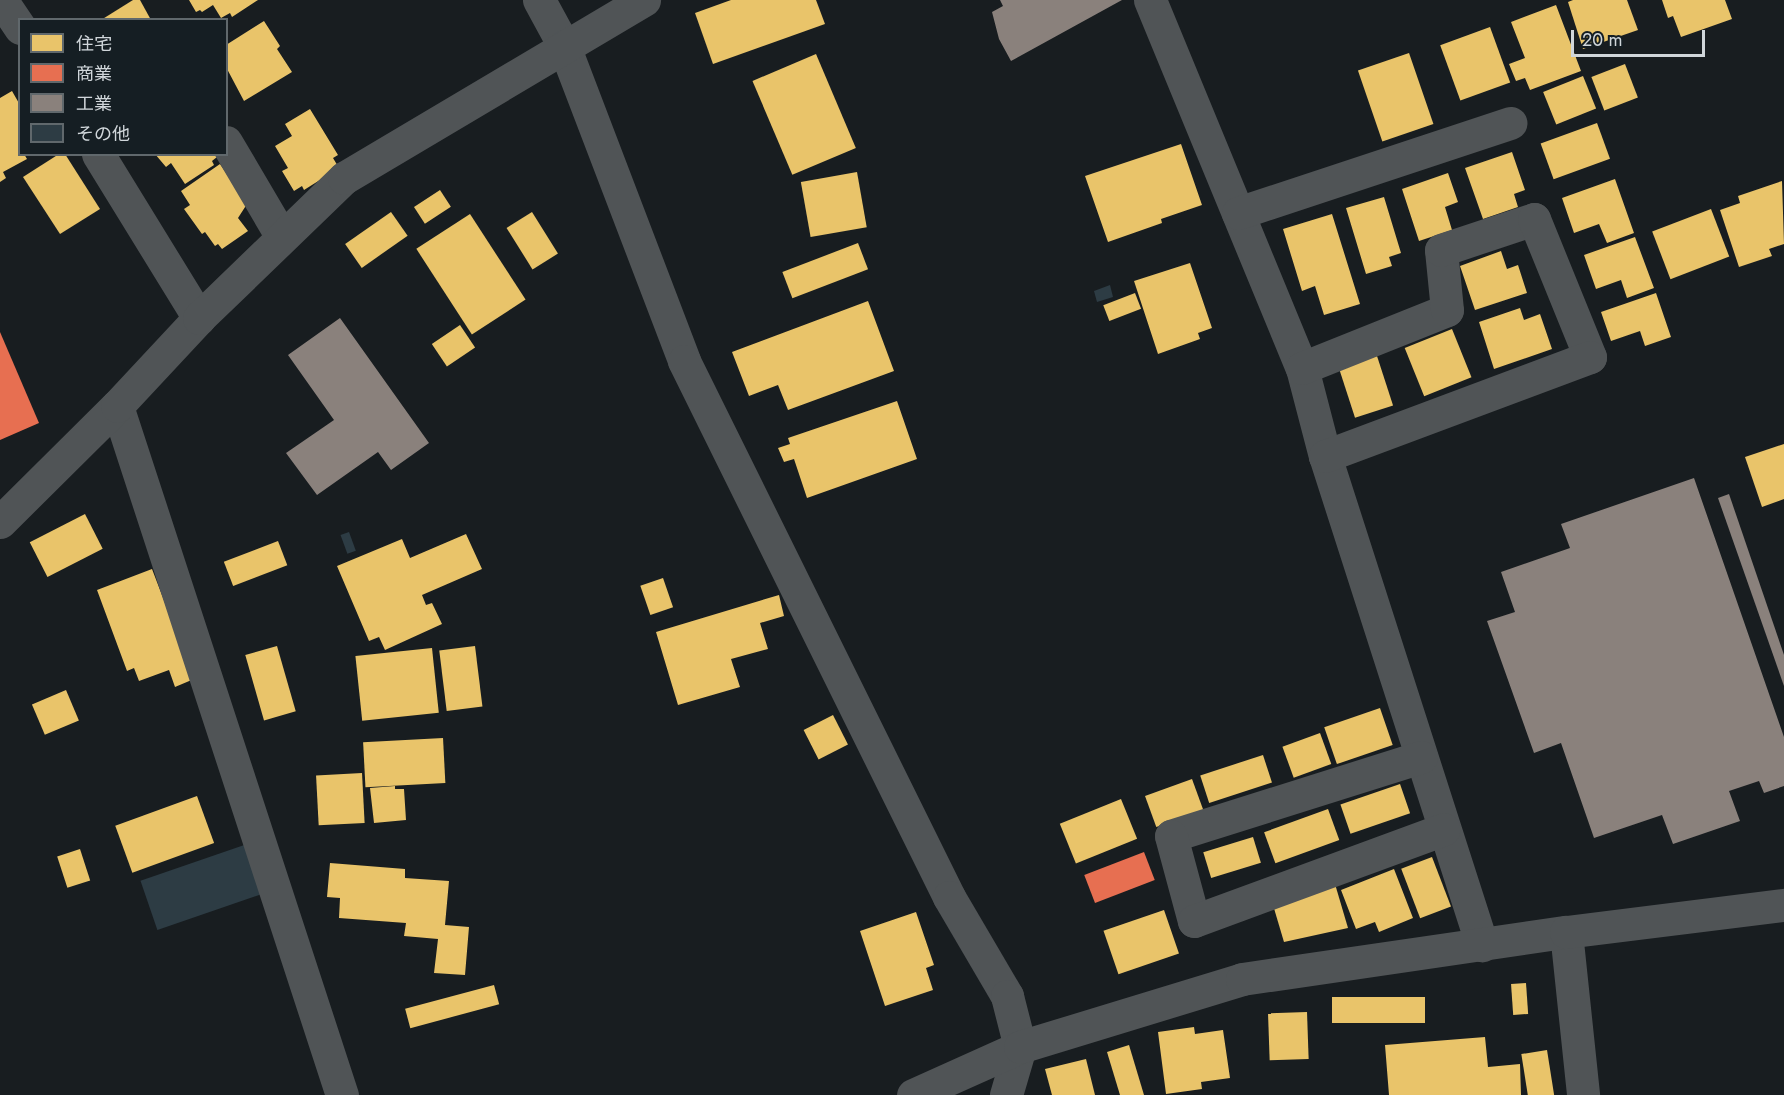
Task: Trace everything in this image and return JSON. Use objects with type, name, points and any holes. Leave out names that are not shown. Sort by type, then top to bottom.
[{"type":"street","points":[[539,0],[564,46],[684,361],[949,897],[1007,996],[1020,1047],[1006,1095]]},
{"type":"street","points":[[0,522],[117,406],[199,318],[344,178],[644,0]]},
{"type":"street","points":[[1150,0],[1302,368],[1324,456],[1482,945]]},
{"type":"street","points":[[1238,213],[1510,123]]},
{"type":"street","points":[[228,145],[282,237]]},
{"type":"street","points":[[99,156],[199,318]]},
{"type":"street","points":[[1302,368],[1447,310],[1441,250],[1534,219],[1590,357],[1324,456]]},
{"type":"street","points":[[117,406],[342,1095]]},
{"type":"street","points":[[1421,757],[1171,836],[1194,921],[1444,829]]},
{"type":"street","points":[[913,1095],[1020,1047],[1242,979],[1784,905]]},
{"type":"street","points":[[1566,933],[1583,1095]]},
{"type":"building: 住宅","points":[[133,0],[140,0],[150,18],[104,18]]},
{"type":"building: 住宅","points":[[189,0],[258,0],[232,17],[230,13],[221,18],[213,5],[202,12],[200,10],[196,12]]},
{"type":"building: 住宅","points":[[731,0],[816,0],[825,24],[713,64],[695,13]]},
{"type":"building: 住宅","points":[[1573,0],[1627,0],[1638,30],[1583,49],[1568,2]]},
{"type":"building: 住宅","points":[[1662,0],[1725,0],[1732,19],[1681,37],[1673,16],[1668,18]]},
{"type":"building: 住宅","points":[[1556,5],[1581,71],[1530,90],[1525,78],[1516,81],[1509,64],[1525,58],[1511,22]]},
{"type":"building: 住宅","points":[[264,21],[280,46],[277,49],[292,72],[244,101],[228,71],[228,44]]},
{"type":"building: 住宅","points":[[1490,27],[1510,82],[1460,101],[1440,45]]},
{"type":"building: 住宅","points":[[1409,53],[1433,124],[1382,141],[1358,71]]},
{"type":"building: 住宅","points":[[816,54],[856,148],[792,175],[752,81]]},
{"type":"building: 住宅","points":[[1625,64],[1638,98],[1604,111],[1591,77]]},
{"type":"building: 住宅","points":[[1583,76],[1596,108],[1556,125],[1543,92]]},
{"type":"building: 住宅","points":[[12,91],[18,102],[18,156],[25,156],[27,159],[3,172],[6,178],[0,182],[0,98]]},
{"type":"building: 住宅","points":[[310,109],[338,155],[333,158],[339,168],[304,190],[302,186],[294,191],[282,171],[288,168],[275,146],[292,136],[285,124]]},
{"type":"building: 住宅","points":[[1597,123],[1610,159],[1554,179],[1541,144]]},
{"type":"building: 住宅","points":[[1181,144],[1202,205],[1161,219],[1162,223],[1108,242],[1085,176]]},
{"type":"building: 住宅","points":[[1512,152],[1525,190],[1514,194],[1518,207],[1483,219],[1465,168]]},
{"type":"building: 住宅","points":[[56,156],[66,156],[100,209],[60,234],[23,177]]},
{"type":"building: 住宅","points":[[157,156],[217,157],[212,161],[214,165],[185,184],[171,163],[166,167]]},
{"type":"building: 住宅","points":[[220,164],[247,204],[238,218],[248,231],[222,249],[218,244],[215,246],[205,232],[202,234],[184,209],[190,205],[181,191]]},
{"type":"building: 住宅","points":[[857,172],[867,227],[811,237],[801,182]]},
{"type":"building: 住宅","points":[[1448,173],[1458,202],[1445,207],[1452,230],[1419,241],[1402,189]]},
{"type":"building: 住宅","points":[[1615,179],[1634,233],[1607,243],[1599,224],[1574,233],[1562,198]]},
{"type":"building: 住宅","points":[[1782,181],[1784,244],[1769,249],[1772,256],[1739,267],[1720,210],[1740,203],[1738,196]]},
{"type":"building: 住宅","points":[[440,190],[451,207],[425,224],[414,207]]},
{"type":"building: 住宅","points":[[1384,197],[1401,253],[1389,257],[1392,266],[1366,274],[1346,208]]},
{"type":"building: 住宅","points":[[1711,209],[1729,257],[1670,279],[1652,232]]},
{"type":"building: 住宅","points":[[391,212],[408,236],[362,268],[345,244]]},
{"type":"building: 住宅","points":[[532,212],[558,254],[533,269],[507,228]]},
{"type":"building: 住宅","points":[[470,214],[526,300],[472,334],[416,249]]},
{"type":"building: 住宅","points":[[1332,214],[1360,304],[1324,315],[1315,286],[1302,291],[1283,229]]},
{"type":"building: 住宅","points":[[1635,237],[1654,288],[1627,298],[1621,280],[1596,289],[1584,255]]},
{"type":"building: 住宅","points":[[858,243],[868,269],[792,298],[782,272]]},
{"type":"building: 住宅","points":[[1501,251],[1507,269],[1518,265],[1527,293],[1475,310],[1460,266]]},
{"type":"building: 住宅","points":[[1190,263],[1212,328],[1198,333],[1200,339],[1158,354],[1134,281]]},
{"type":"building: 住宅","points":[[1135,293],[1141,309],[1109,321],[1103,305]]},
{"type":"building: 住宅","points":[[1656,293],[1671,337],[1645,346],[1640,331],[1611,341],[1601,312]]},
{"type":"building: 住宅","points":[[868,301],[894,371],[788,410],[778,385],[749,396],[732,352]]},
{"type":"building: 住宅","points":[[1520,308],[1524,320],[1540,314],[1552,349],[1494,369],[1479,322]]},
{"type":"building: 住宅","points":[[460,325],[475,347],[447,366],[432,344]]},
{"type":"building: 住宅","points":[[1452,329],[1471,377],[1424,396],[1405,348]]},
{"type":"building: 住宅","points":[[1377,356],[1393,405],[1355,418],[1339,368]]},
{"type":"building: 住宅","points":[[897,401],[917,459],[807,498],[794,459],[784,462],[778,448],[790,444],[788,438]]},
{"type":"building: 住宅","points":[[1784,444],[1784,499],[1762,507],[1745,457]]},
{"type":"building: 住宅","points":[[85,514],[103,549],[47,577],[30,542]]},
{"type":"building: 住宅","points":[[466,534],[482,569],[422,595],[426,605],[432,603],[442,624],[385,650],[379,637],[369,641],[337,566],[402,539],[410,558]]},
{"type":"building: 住宅","points":[[278,541],[287,565],[233,586],[224,562]]},
{"type":"building: 住宅","points":[[152,569],[194,679],[175,687],[169,670],[139,681],[134,668],[127,671],[97,590]]},
{"type":"building: 住宅","points":[[663,578],[673,607],[650,615],[640,586]]},
{"type":"building: 住宅","points":[[779,595],[784,616],[760,623],[768,649],[731,659],[740,687],[678,705],[656,632]]},
{"type":"building: 住宅","points":[[277,646],[296,711],[264,720],[245,655]]},
{"type":"building: 住宅","points":[[475,646],[482,707],[447,711],[439,650]]},
{"type":"building: 住宅","points":[[432,648],[439,713],[362,721],[355,656]]},
{"type":"building: 住宅","points":[[66,690],[79,720],[45,735],[32,704]]},
{"type":"building: 住宅","points":[[1380,708],[1393,745],[1337,764],[1324,727]]},
{"type":"building: 住宅","points":[[833,715],[848,744],[819,759],[804,730]]},
{"type":"building: 住宅","points":[[1320,733],[1331,764],[1294,778],[1282,747]]},
{"type":"building: 住宅","points":[[443,738],[445,783],[365,787],[363,742]]},
{"type":"building: 住宅","points":[[1263,755],[1272,783],[1209,803],[1200,775]]},
{"type":"building: 住宅","points":[[362,773],[365,823],[319,825],[316,775]]},
{"type":"building: 住宅","points":[[1192,779],[1203,810],[1156,827],[1145,796]]},
{"type":"building: 住宅","points":[[1400,784],[1410,813],[1351,834],[1340,805]]},
{"type":"building: 住宅","points":[[395,786],[395,789],[404,789],[406,820],[374,823],[370,788]]},
{"type":"building: 住宅","points":[[197,796],[214,843],[132,873],[115,826]]},
{"type":"building: 住宅","points":[[1121,799],[1137,839],[1076,864],[1060,824]]},
{"type":"building: 住宅","points":[[1328,809],[1339,840],[1275,863],[1264,832]]},
{"type":"building: 住宅","points":[[1253,837],[1261,863],[1211,878],[1203,852]]},
{"type":"building: 住宅","points":[[80,849],[90,880],[67,888],[57,856]]},
{"type":"building: 住宅","points":[[1432,857],[1451,906],[1420,918],[1401,869]]},
{"type":"building: 住宅","points":[[330,863],[405,869],[405,878],[449,881],[445,925],[469,927],[465,975],[434,973],[438,939],[404,936],[406,923],[339,918],[340,898],[327,897]]},
{"type":"building: 住宅","points":[[1394,869],[1413,918],[1379,932],[1375,922],[1356,929],[1341,890]]},
{"type":"building: 住宅","points":[[1335,884],[1348,928],[1284,942],[1273,905]]},
{"type":"building: 住宅","points":[[1164,910],[1179,953],[1118,974],[1103,931]]},
{"type":"building: 住宅","points":[[916,912],[934,965],[926,968],[933,990],[885,1006],[860,931]]},
{"type":"building: 住宅","points":[[1526,983],[1528,1014],[1513,1015],[1511,984]]},
{"type":"building: 住宅","points":[[494,985],[499,1004],[410,1028],[405,1009]]},
{"type":"building: 住宅","points":[[1332,997],[1425,997],[1425,1023],[1332,1023]]},
{"type":"building: 住宅","points":[[1307,1012],[1309,1059],[1270,1060],[1268,1013]]},
{"type":"building: 住宅","points":[[1194,1027],[1195,1034],[1223,1030],[1230,1078],[1201,1082],[1202,1089],[1166,1094],[1158,1032]]},
{"type":"building: 住宅","points":[[1485,1037],[1488,1067],[1520,1064],[1521,1095],[1389,1095],[1385,1045]]},
{"type":"building: 住宅","points":[[1129,1045],[1144,1095],[1120,1095],[1107,1052]]},
{"type":"building: 住宅","points":[[1547,1050],[1554,1095],[1528,1095],[1521,1054]]},
{"type":"building: 住宅","points":[[1086,1059],[1095,1095],[1052,1095],[1045,1069]]},
{"type":"building: 商業","points":[[0,332],[39,423],[0,440]]},
{"type":"building: 商業","points":[[1144,852],[1155,880],[1095,903],[1084,875]]},
{"type":"building: 工業","points":[[1000,0],[1122,0],[1011,61],[999,39],[992,12],[1003,6]]},
{"type":"building: 工業","points":[[340,318],[429,443],[391,470],[378,452],[317,495],[286,453],[334,420],[288,355]]},
{"type":"building: 工業","points":[[1694,478],[1784,737],[1784,786],[1764,793],[1759,781],[1729,791],[1740,821],[1673,844],[1662,815],[1594,838],[1561,743],[1534,753],[1487,621],[1515,612],[1501,572],[1570,548],[1561,524]]},
{"type":"building: 工業","points":[[1729,494],[1784,655],[1784,686],[1718,498]]},
{"type":"building: その他","points":[[1110,285],[1113,297],[1097,302],[1094,291]]},
{"type":"building: その他","points":[[349,532],[356,551],[347,554],[341,535]]},
{"type":"building: その他","points":[[253,842],[270,891],[157,930],[140,881]]}]
